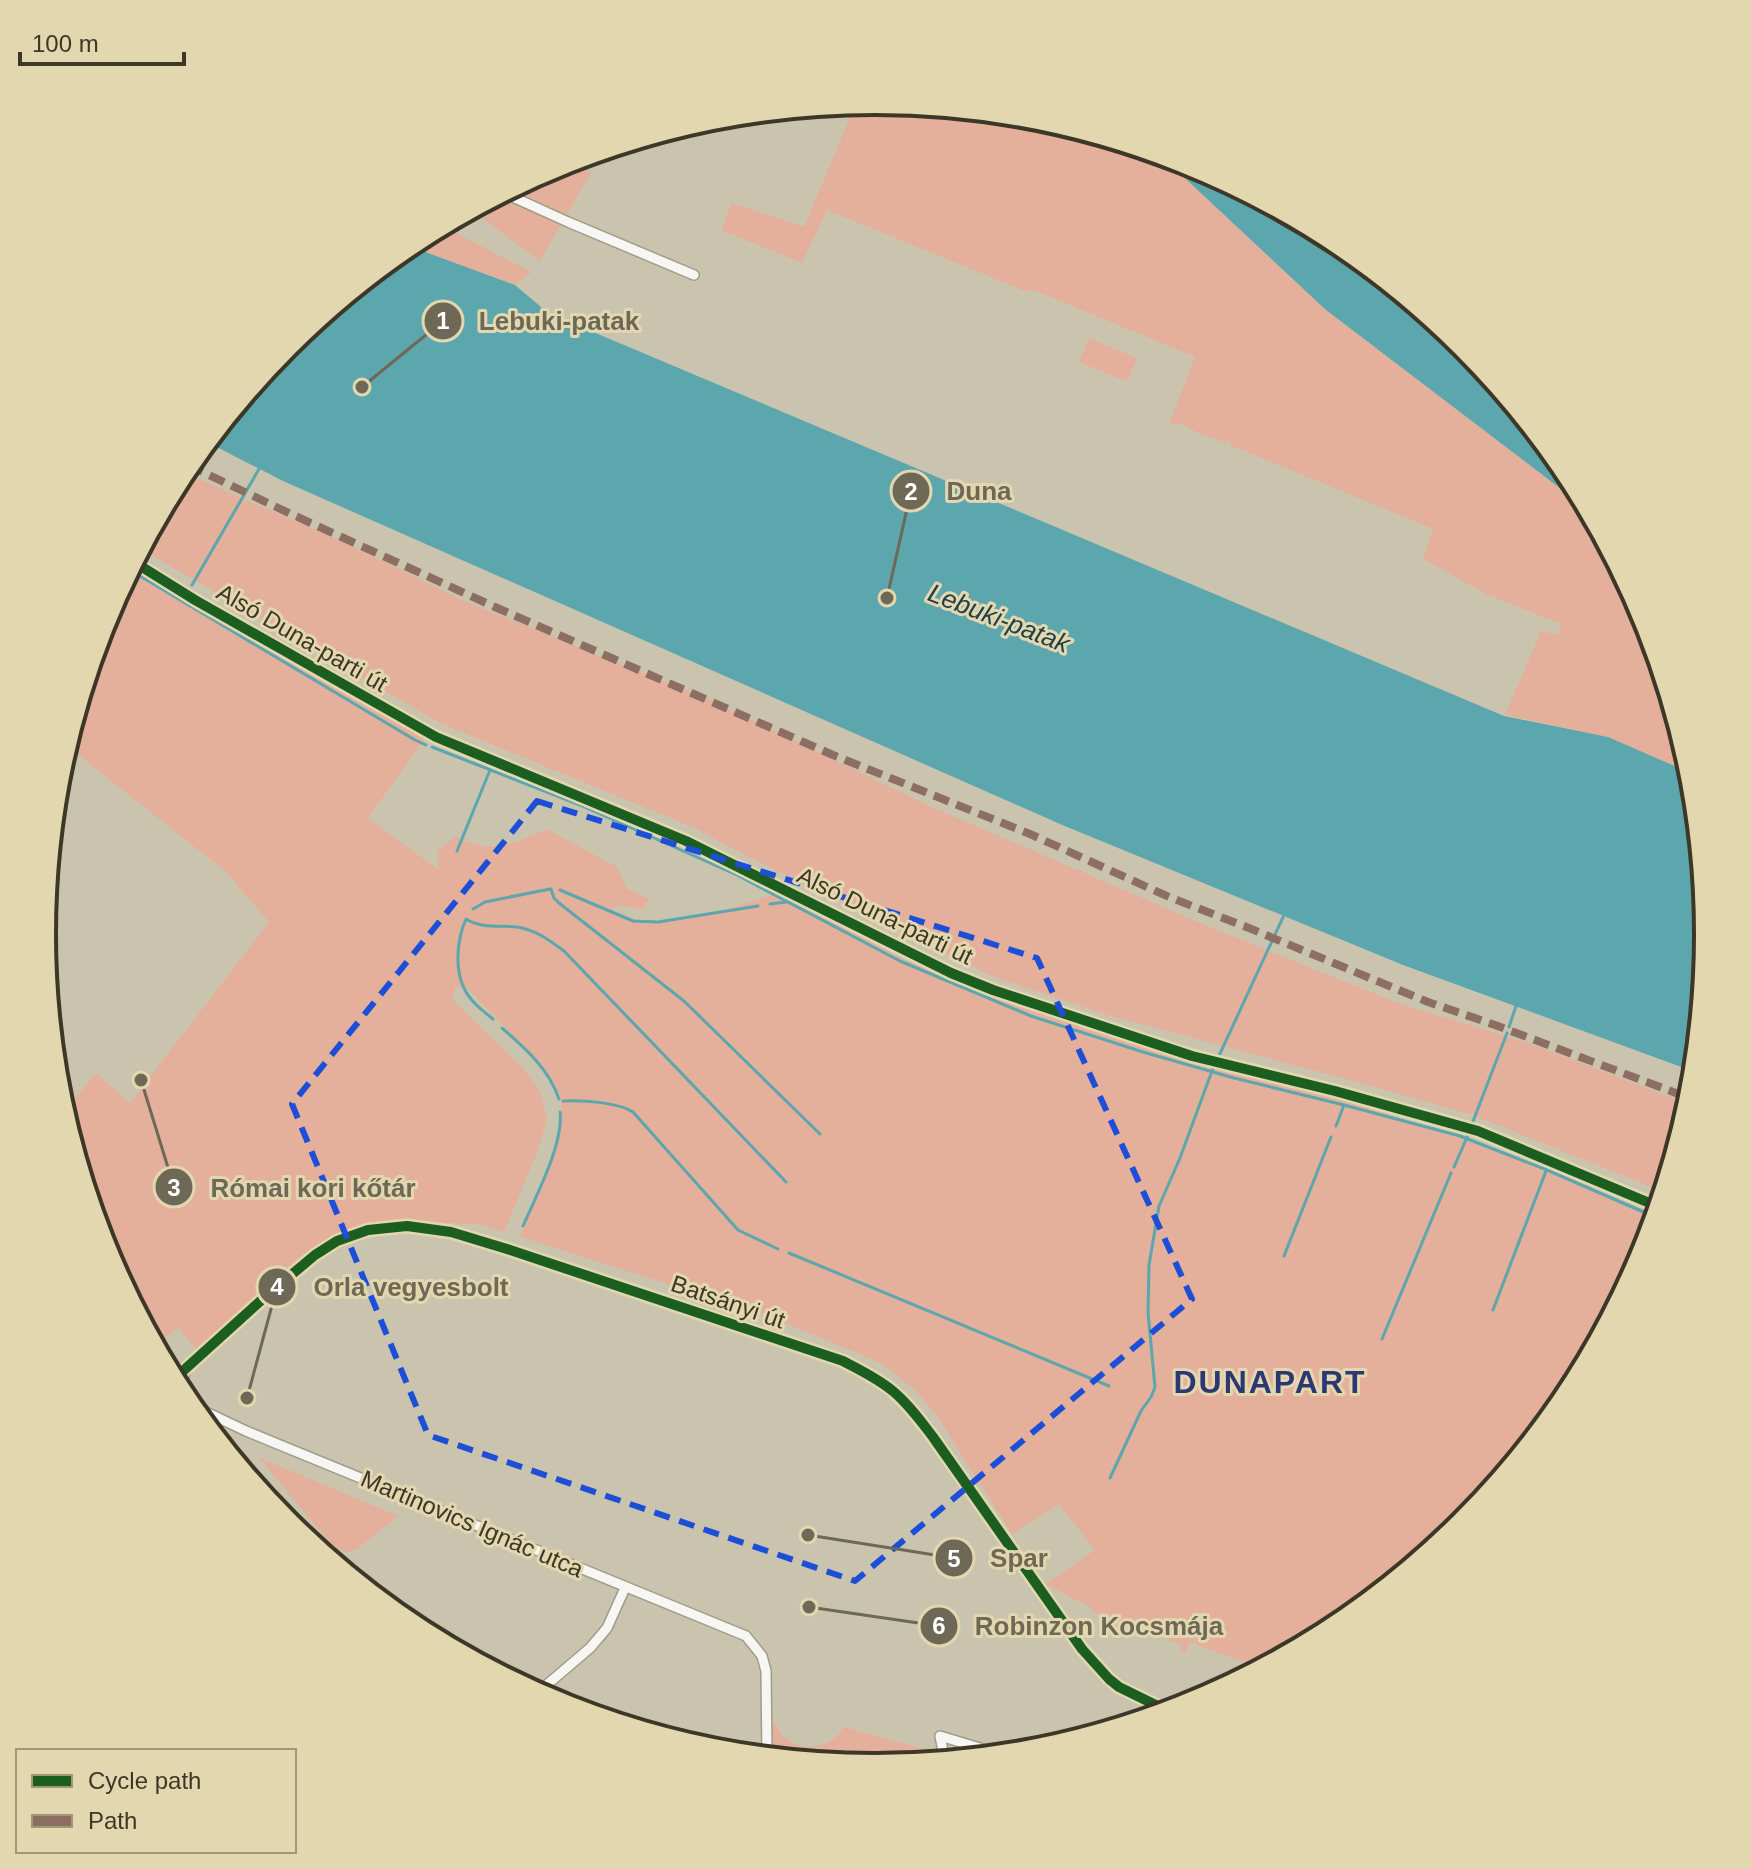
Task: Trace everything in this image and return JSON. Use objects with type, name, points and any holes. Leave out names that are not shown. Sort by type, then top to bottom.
[{"type":"street","points":[[516,199],[694,275]]},
{"type":"street","name":"Alsó Duna-parti út","points":[[143,568],[436,737],[686,841],[951,973],[1109,1029],[1216,1062],[1478,1131],[1650,1203]]},
{"type":"street","name":"Batsányi út","points":[[183,1371],[315,1255],[337,1241],[368,1230],[407,1226],[451,1232],[507,1249],[843,1361],[872,1376],[913,1411],[1082,1649],[1109,1679],[1154,1705]]},
{"type":"street","name":"Martinovics Ignác utca","points":[[184,1374],[187,1367]]},
{"type":"street","name":"Martinovics Ignác utca","points":[[211,1413],[246,1431],[746,1636],[762,1656],[766,1671],[767,1747]]},
{"type":"street","points":[[547,1685],[590,1648],[607,1628],[625,1588]]},
{"type":"street","points":[[943,1751],[940,1736],[977,1747]]},
{"type":"highlighted area","points":[[537,801],[1037,958],[1192,1299],[855,1581],[428,1435],[292,1104]]},
{"type":"shaded area","points":[[851,116],[929,117],[1035,131],[1088,143],[1180,174],[1326,310],[1565,492],[1610,572],[1633,621],[1652,671],[1677,767],[1608,737],[1505,715],[1541,631],[1557,635],[1561,624],[1488,595],[1423,559],[1433,529],[1230,445],[1231,442],[1205,436],[1179,424],[1169,424],[1195,357],[827,210],[802,263],[721,230],[732,203],[804,227]]},
{"type":"shaded area","points":[[583,169],[591,173],[540,261],[481,217],[562,177]]},
{"type":"shaded area","points":[[454,232],[532,272],[515,285],[424,250]]},
{"type":"shaded area","points":[[1089,338],[1137,358],[1127,382],[1079,362]]},
{"type":"shaded area","points":[[195,478],[335,538],[464,601],[712,701],[934,808],[1210,927],[1398,1003],[1534,1045],[1678,1100],[1655,1188],[1475,1116],[1107,1015],[992,976],[697,829],[440,723],[150,554]]},
{"type":"shaded area","points":[[141,571],[425,739],[368,818],[439,870],[437,851],[455,837],[492,847],[547,829],[617,867],[627,889],[650,899],[642,910],[614,907],[613,911],[639,920],[657,922],[692,918],[778,893],[905,960],[1084,1027],[1200,1062],[1324,1093],[1472,1142],[1647,1211],[1610,1297],[1557,1390],[1492,1475],[1455,1514],[1374,1585],[1331,1616],[1248,1664],[1190,1642],[1185,1653],[1180,1651],[1182,1645],[1110,1616],[1097,1614],[1091,1611],[1092,1608],[1046,1584],[1095,1550],[1059,1504],[1012,1534],[937,1416],[916,1391],[881,1363],[768,1316],[520,1237],[555,1149],[560,1131],[560,1098],[546,1070],[468,989],[455,986],[453,1000],[523,1068],[540,1091],[547,1120],[504,1232],[479,1224],[393,1221],[341,1234],[294,1264],[196,1349],[179,1328],[163,1339],[118,1248],[99,1198],[73,1100],[96,1073],[130,1103],[269,922],[225,871],[77,754],[99,671]]},
{"type":"shaded area","points":[[258,1457],[398,1516],[356,1550],[346,1552],[332,1545]]},
{"type":"shaded area","points":[[772,1723],[775,1723],[789,1740],[808,1747],[828,1742],[844,1727],[933,1752],[876,1754],[773,1747]]},
{"type":"water","points":[[1180,174],[1238,200],[1331,253],[1416,318],[1492,394],[1565,492],[1326,310]]},
{"type":"water","points":[[424,250],[515,285],[548,313],[1504,716],[1608,737],[1677,767],[1688,828],[1695,934],[1693,988],[1683,1068],[1403,965],[1060,824],[283,481],[217,447],[259,394],[296,355],[335,318]]},
{"type":"waterway","points":[[192,585],[259,469]]},
{"type":"waterway","points":[[139,576],[426,745]]},
{"type":"waterway","points":[[432,747],[580,805],[737,875],[900,961],[1031,1016],[1234,1078],[1460,1136],[1646,1213]]},
{"type":"waterway","points":[[457,851],[490,770]]},
{"type":"waterway","points":[[473,909],[485,902],[550,889]]},
{"type":"waterway","points":[[551,889],[559,903],[684,1001],[820,1134]]},
{"type":"waterway","points":[[560,890],[633,921],[658,922],[758,906]]},
{"type":"waterway","points":[[770,904],[786,902]]},
{"type":"waterway","points":[[1110,1478],[1155,1387],[1148,1312],[1149,1265],[1159,1206],[1212,1071],[1284,915]]},
{"type":"waterway","points":[[493,1019],[470,998],[459,973],[460,936],[466,919],[485,925],[530,930],[564,951],[786,1182]]},
{"type":"waterway","points":[[1509,1027],[1516,1006]]},
{"type":"waterway","points":[[502,1028],[543,1069],[559,1099]]},
{"type":"waterway","points":[[1472,1124],[1507,1033]]},
{"type":"waterway","points":[[563,1101],[609,1104],[633,1112],[738,1230],[778,1249]]},
{"type":"waterway","points":[[1336,1126],[1344,1105]]},
{"type":"waterway","points":[[523,1226],[558,1139],[560,1112]]},
{"type":"waterway","points":[[1454,1167],[1468,1135]]},
{"type":"waterway","points":[[1284,1256],[1331,1137]]},
{"type":"waterway","points":[[1493,1310],[1546,1171]]},
{"type":"waterway","points":[[1382,1339],[1451,1173]]},
{"type":"waterway","points":[[789,1253],[1109,1386]]},
{"type":"railway","points":[[471,223],[670,359],[1499,701]]},
{"type":"marked path","points":[[200,471],[495,607],[833,755],[1030,834],[1169,897],[1428,1002],[1679,1094]]},
{"type":"cycle path","points":[[143,568],[436,737],[686,841],[951,973],[1192,1056],[1335,1091],[1478,1131],[1650,1203]]},
{"type":"cycle path","points":[[183,1371],[315,1255],[337,1241],[368,1230],[407,1226],[451,1232],[507,1249],[843,1361],[882,1383],[905,1402],[1082,1649],[1119,1687],[1155,1705]]},
{"type":"place","name":"Lebuki-patak","points":[[362,387]]},
{"type":"place","name":"Duna","points":[[887,598]]},
{"type":"place","name":"Római kori kőtár","points":[[141,1080]]},
{"type":"place","name":"Orla vegyesbolt","points":[[247,1398]]},
{"type":"place","name":"Spar","points":[[808,1535]]},
{"type":"place","name":"Robinzon Kocsmája","points":[[809,1607]]},
{"type":"district","name":"DUNAPART","points":[[1270,1382]]}]
